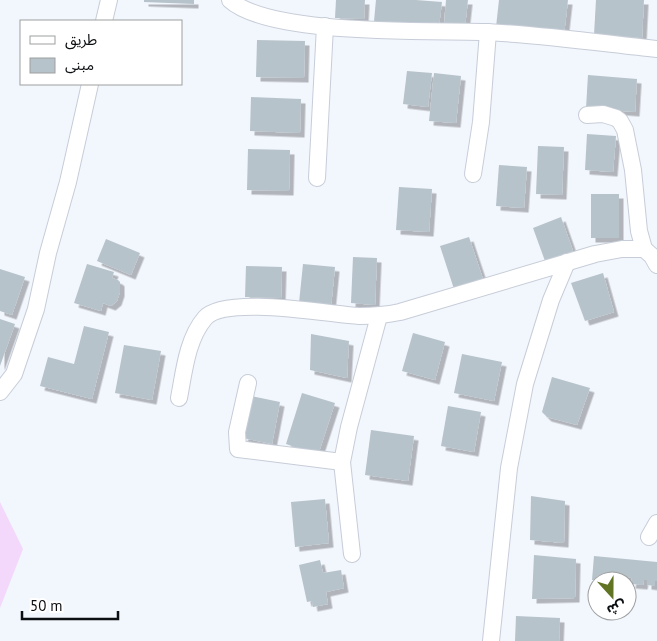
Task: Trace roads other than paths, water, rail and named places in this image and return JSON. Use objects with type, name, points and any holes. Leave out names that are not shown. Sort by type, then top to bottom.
[{"type":"street","points":[[104,20],[109,0]]},
{"type":"street","points":[[230,0],[237,7],[262,16],[325,26],[390,30],[488,32],[657,49]]},
{"type":"street","points":[[317,178],[325,26]]},
{"type":"street","points":[[473,174],[481,122],[488,32]]},
{"type":"street","points":[[0,392],[14,374],[36,309],[90,85]]},
{"type":"street","points":[[587,115],[603,114],[616,118],[625,130],[639,231],[644,249],[652,256],[657,265]]},
{"type":"street","points":[[179,398],[190,346],[205,318],[212,313],[229,308],[253,307],[379,316],[400,312],[567,262],[622,249],[644,249]]},
{"type":"street","points":[[491,641],[509,468],[523,393],[550,300],[567,262]]},
{"type":"street","points":[[352,554],[342,462],[349,426],[379,316]]},
{"type":"street","points":[[248,383],[237,432],[238,449],[342,462]]}]
